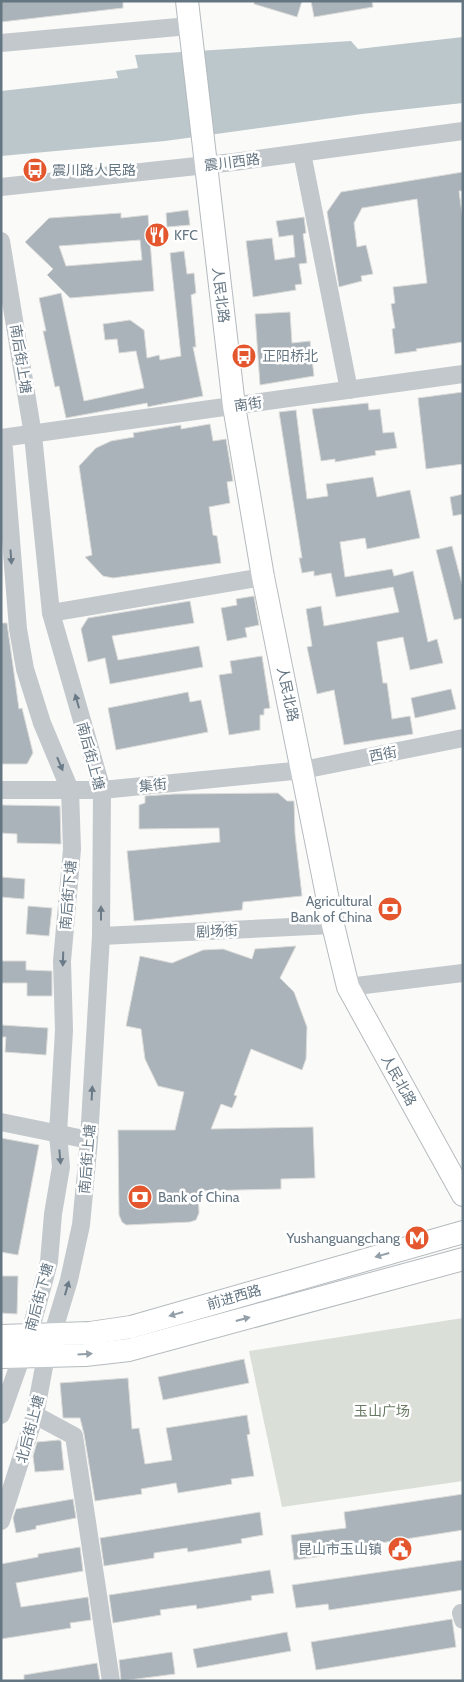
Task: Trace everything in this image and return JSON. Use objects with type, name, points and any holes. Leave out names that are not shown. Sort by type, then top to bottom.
[{"type":"main road","name":"人民北路","points":[[187,1],[234,406],[264,577],[304,770],[333,925],[348,987],[463,1195]]},
{"type":"main road","name":"前进西路","points":[[17,1350],[54,1335],[131,1327],[463,1232]]},
{"type":"main road","name":"前进西路","points":[[1,1336],[17,1350],[46,1356],[86,1355],[129,1350],[463,1259]]},
{"type":"street","points":[[1,43],[189,26]]},
{"type":"street","name":"震川西路","points":[[1,187],[205,165],[463,131]]},
{"type":"street","points":[[302,153],[349,390]]},
{"type":"street","name":"南后街上塘","points":[[1,241],[33,435],[52,614],[102,790],[101,936],[89,1140],[81,1225],[70,1280],[54,1335]]},
{"type":"street","name":"南街","points":[[2,438],[463,374]]},
{"type":"street","name":"南后街下塘","points":[[1,1415],[17,1350],[49,1262],[53,1214],[61,1167],[58,1134],[64,1030],[62,962],[72,849],[70,790],[42,723],[21,645],[13,575],[2,438]]},
{"type":"street","points":[[52,614],[264,577]]},
{"type":"street","name":"西街","points":[[304,770],[463,738]]},
{"type":"street","name":"集街","points":[[1,790],[102,790],[304,770]]},
{"type":"street","name":"剧场街","points":[[101,936],[333,925]]},
{"type":"street","points":[[348,987],[463,973]]},
{"type":"street","points":[[1,1122],[89,1140]]},
{"type":"street","name":"北后街上塘","points":[[1,1521],[35,1414],[46,1356],[54,1335]]},
{"type":"street","points":[[35,1414],[74,1436],[111,1681]]},
{"type":"green space","name":"玉山广场","points":[[463,1318],[463,1481],[282,1507],[249,1351]]},
{"type":"shaded area","points":[[463,37],[463,103],[362,114],[165,141],[1,156],[1,91],[118,78],[116,71],[138,68],[135,55],[351,41],[358,49]]},
{"type":"building","points":[[1,1],[123,1],[123,8],[1,22]]},
{"type":"building","points":[[254,1],[302,1],[297,17],[254,4]]},
{"type":"building","points":[[311,1],[372,1],[373,7],[314,17]]},
{"type":"building","points":[[463,172],[463,191],[459,191],[463,221],[463,342],[395,354],[392,329],[395,328],[391,304],[395,303],[393,287],[427,283],[417,199],[362,208],[354,223],[357,247],[366,245],[373,274],[361,276],[362,281],[339,287],[327,212],[341,192]]},
{"type":"building","points":[[188,210],[190,225],[167,227],[166,213]]},
{"type":"building","points":[[121,213],[121,218],[148,215],[154,291],[70,298],[47,275],[53,269],[25,242],[49,218]],"holes":[[[140,240],[142,260],[66,266],[59,246]]]},
{"type":"building","points":[[304,217],[306,233],[303,234],[307,263],[299,264],[302,284],[295,285],[296,290],[253,297],[246,241],[272,238],[275,260],[295,257],[293,235],[279,237],[276,221]]},
{"type":"building","points":[[184,251],[187,274],[194,273],[196,293],[191,295],[196,347],[193,347],[203,396],[148,407],[147,403],[66,418],[59,386],[55,387],[43,331],[46,331],[39,298],[61,293],[84,401],[144,388],[136,351],[119,353],[117,339],[105,340],[103,324],[130,320],[144,330],[147,358],[159,355],[160,360],[181,356],[170,253]]},
{"type":"building","points":[[290,312],[292,343],[310,341],[314,376],[260,385],[255,314]]},
{"type":"building","points":[[463,392],[463,464],[426,469],[418,398]]},
{"type":"building","points":[[368,403],[369,410],[380,409],[383,433],[394,432],[397,448],[375,451],[376,455],[335,462],[335,459],[321,461],[312,409]]},
{"type":"building","points":[[296,410],[307,499],[328,496],[326,484],[373,477],[377,497],[410,490],[420,538],[367,549],[365,538],[340,542],[345,577],[392,569],[394,576],[413,571],[428,642],[437,639],[443,663],[410,670],[403,637],[377,642],[383,683],[387,683],[392,719],[410,716],[413,734],[344,745],[334,690],[317,694],[307,647],[312,646],[306,609],[321,606],[324,626],[399,612],[393,587],[336,597],[331,573],[314,576],[314,571],[302,573],[299,558],[302,558],[279,412]]},
{"type":"building","points":[[210,424],[213,441],[226,439],[233,481],[227,482],[230,503],[209,507],[213,535],[217,536],[221,563],[113,578],[103,576],[85,557],[92,555],[79,466],[96,448],[111,441],[134,437],[133,433],[181,425],[181,429]]},
{"type":"building","points":[[463,494],[463,514],[453,516],[450,497]]},
{"type":"building","points":[[452,546],[463,588],[463,618],[454,620],[436,550]]},
{"type":"building","points":[[254,596],[259,625],[245,628],[247,637],[227,641],[221,608],[237,605],[236,599]]},
{"type":"building","points":[[190,601],[194,623],[112,636],[118,660],[199,646],[203,667],[110,684],[105,658],[88,662],[81,629],[88,618]]},
{"type":"building","points":[[1,623],[7,623],[19,709],[22,708],[33,753],[27,764],[1,764]]},
{"type":"building","points":[[262,656],[270,708],[264,709],[264,715],[260,715],[260,730],[229,735],[219,675],[232,673],[230,661]]},
{"type":"building","points":[[451,689],[456,709],[415,718],[411,698]]},
{"type":"building","points":[[188,692],[190,702],[201,700],[208,732],[116,750],[108,708]]},
{"type":"building","points":[[278,793],[287,801],[294,801],[295,834],[302,896],[243,902],[242,910],[134,921],[127,851],[220,842],[219,828],[139,829],[139,805],[145,803],[145,796]]},
{"type":"building","points":[[1,805],[60,806],[61,844],[17,843],[17,834],[1,833]]},
{"type":"building","points":[[1,877],[25,879],[24,899],[1,897]]},
{"type":"building","points":[[28,906],[52,908],[49,936],[26,934]]},
{"type":"building","points":[[296,946],[280,978],[294,992],[307,1027],[306,1059],[302,1070],[251,1049],[234,1095],[237,1096],[232,1108],[221,1104],[211,1129],[313,1127],[315,1178],[281,1179],[281,1189],[198,1191],[199,1213],[196,1220],[190,1222],[126,1225],[122,1222],[119,1215],[118,1130],[175,1130],[184,1092],[158,1086],[145,1059],[141,1029],[126,1026],[140,956],[172,963],[203,950],[223,949],[252,959],[255,949]]},
{"type":"building","points":[[1,961],[26,961],[26,970],[52,971],[52,996],[27,996],[27,983],[1,983]]},
{"type":"building","points":[[1,1025],[48,1028],[46,1055],[5,1052],[6,1037],[1,1037]]},
{"type":"building","points":[[1,1138],[39,1145],[18,1255],[1,1252]]},
{"type":"building","points":[[1,1276],[18,1276],[17,1314],[1,1313]]},
{"type":"building","points":[[244,1359],[249,1383],[163,1400],[158,1377]]},
{"type":"building","points":[[128,1378],[132,1429],[139,1428],[145,1464],[172,1460],[166,1428],[247,1415],[250,1434],[247,1435],[254,1476],[231,1479],[232,1484],[178,1493],[176,1483],[141,1489],[142,1494],[95,1501],[80,1418],[63,1418],[60,1383]]},
{"type":"building","points":[[61,1441],[64,1470],[35,1472],[33,1456],[37,1442]]},
{"type":"building","points":[[463,1494],[463,1530],[336,1550],[337,1554],[294,1560],[291,1535],[346,1528],[344,1512]]},
{"type":"building","points":[[73,1499],[76,1518],[36,1526],[36,1529],[16,1533],[13,1518],[16,1509]]},
{"type":"building","points":[[260,1512],[263,1535],[241,1539],[242,1543],[188,1552],[187,1548],[154,1553],[154,1558],[104,1566],[100,1538]]},
{"type":"building","points":[[80,1547],[83,1571],[16,1583],[21,1607],[88,1597],[91,1620],[70,1623],[71,1628],[1,1639],[1,1564],[38,1557],[38,1554]]},
{"type":"building","points":[[463,1560],[463,1590],[329,1610],[328,1604],[296,1608],[292,1585]]},
{"type":"building","points":[[270,1570],[274,1593],[251,1596],[252,1600],[197,1609],[196,1605],[160,1610],[161,1615],[113,1623],[109,1595]]},
{"type":"building","points":[[452,1619],[456,1647],[316,1670],[311,1642]]},
{"type":"building","points":[[287,1632],[291,1651],[197,1668],[193,1649]]},
{"type":"building","points":[[172,1652],[175,1674],[121,1681],[119,1660]]},
{"type":"building","points":[[97,1663],[100,1681],[24,1681],[24,1675]]},
{"type":"place","name":"震川路人民路","points":[[35,170]]},
{"type":"place","name":"KFC","points":[[157,235]]},
{"type":"place","name":"正阳桥北","points":[[244,356]]},
{"type":"place","name":"Agricultural Bank of China","points":[[390,909]]},
{"type":"place","name":"Bank of China","points":[[140,1197]]},
{"type":"place","name":"Yushanguangchang","points":[[417,1238]]},
{"type":"place","name":"昆山市玉山镇","points":[[400,1549]]}]
